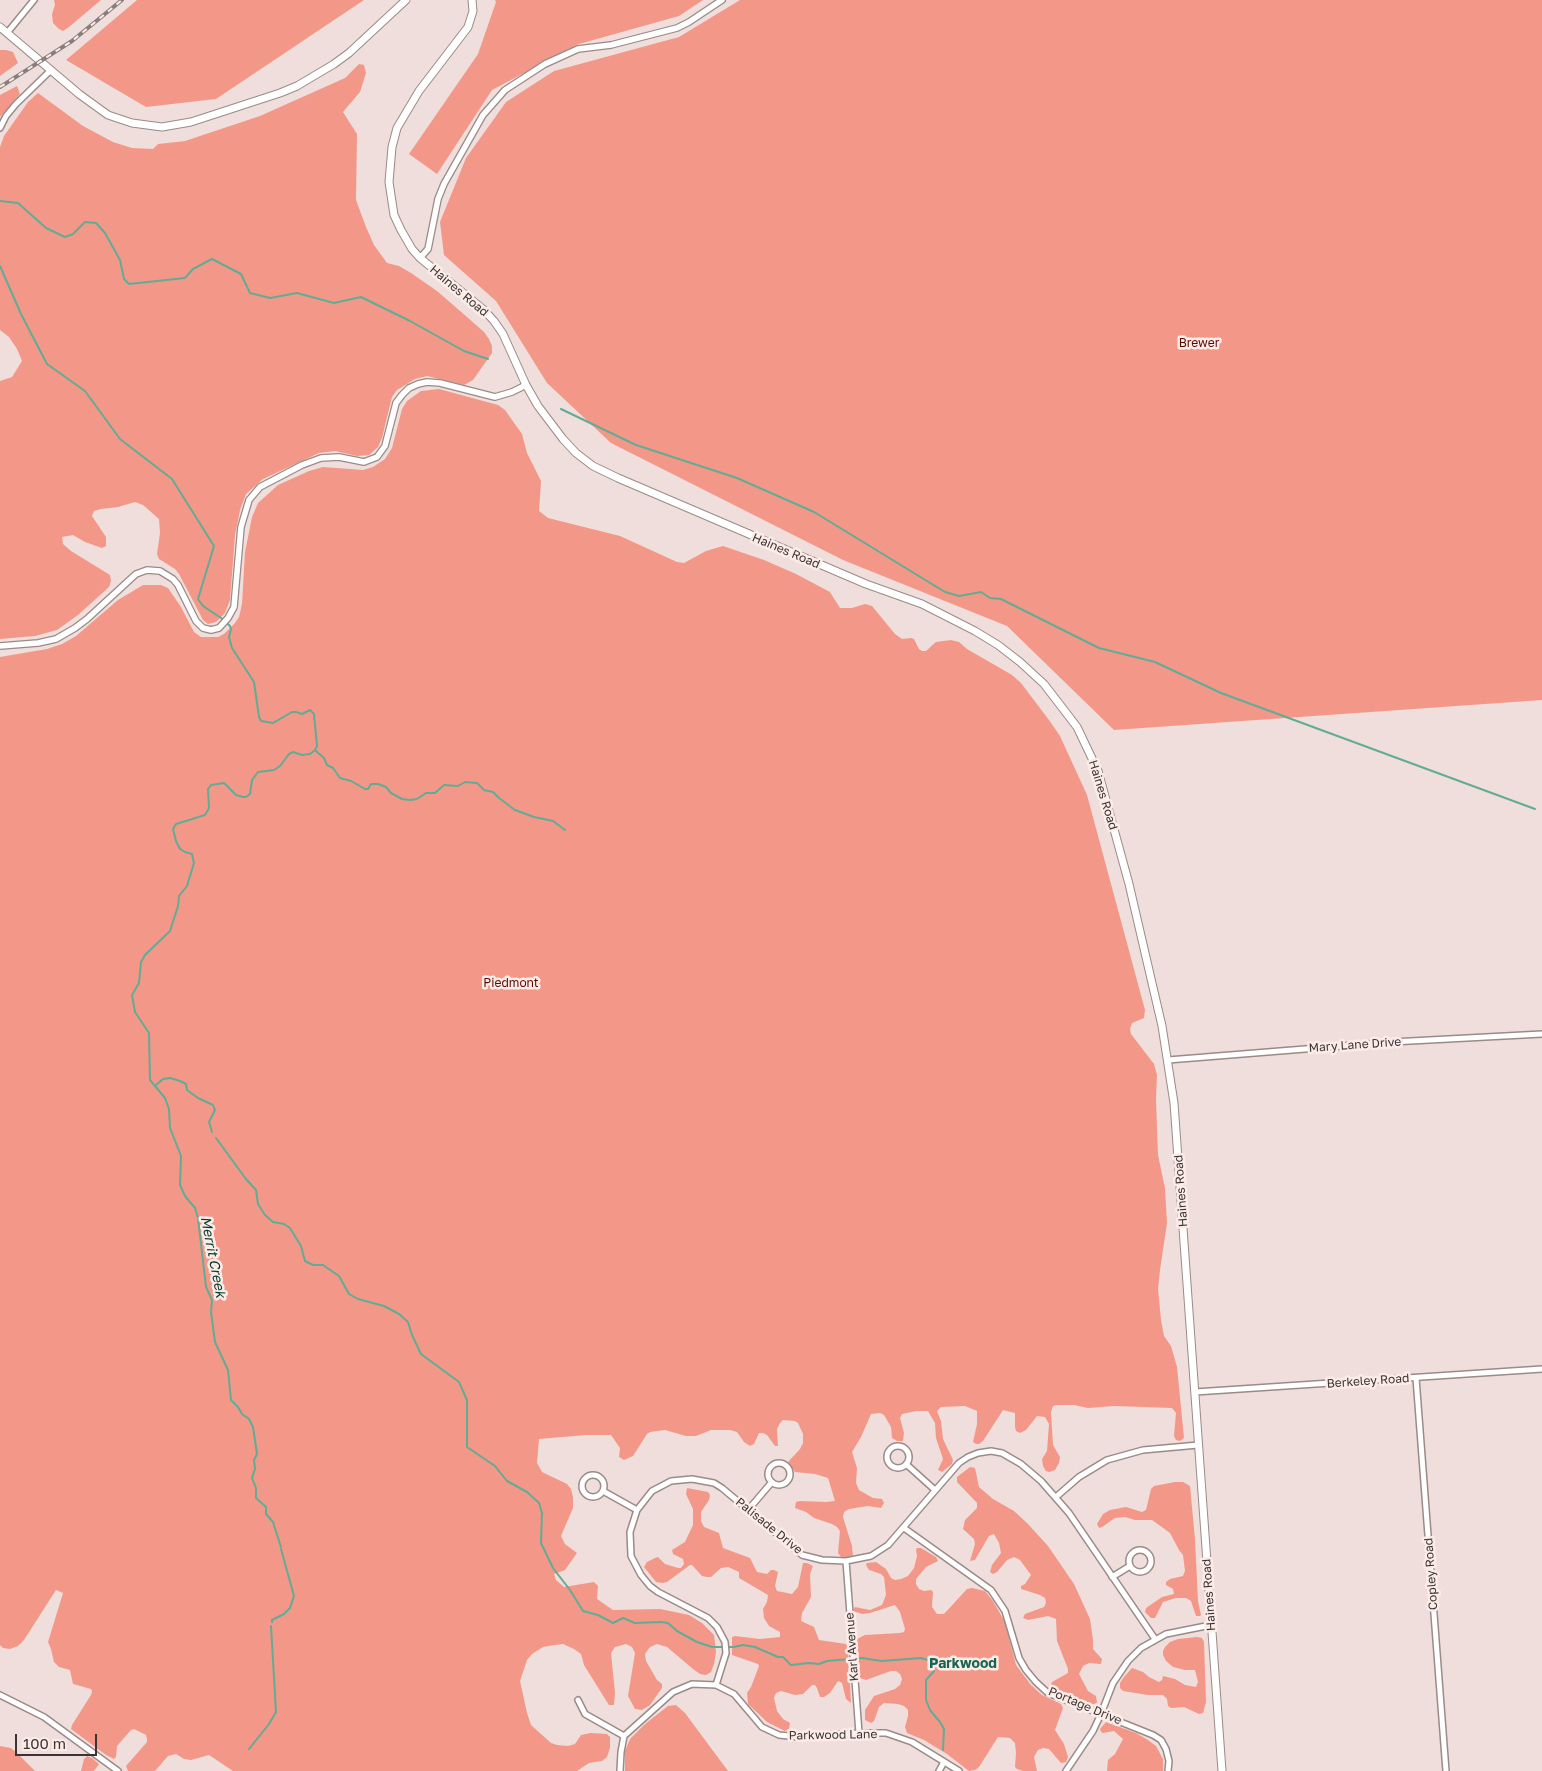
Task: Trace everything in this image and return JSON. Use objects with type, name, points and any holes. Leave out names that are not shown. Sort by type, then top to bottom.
[{"type":"main road","points":[[0,27],[79,94],[108,115],[148,126],[176,126],[280,93],[310,79],[349,53],[406,0]]},
{"type":"main road","name":"Haines Road","points":[[472,0],[473,11],[468,27],[420,91],[402,117],[397,128],[392,147],[389,182],[394,215],[400,230],[420,258],[484,310],[494,321],[503,334],[526,385],[538,406],[563,439],[576,454],[593,466],[618,478],[776,547],[866,584],[922,604],[998,645],[1044,684],[1077,727],[1098,771],[1129,884],[1162,1026],[1174,1103],[1222,1771]]},
{"type":"street","points":[[7,32],[34,0]]},
{"type":"street","points":[[420,258],[428,249],[435,208],[444,184],[483,115],[505,90],[545,64],[578,50],[611,45],[677,28],[722,0]]},
{"type":"street","points":[[0,128],[6,116],[16,104],[51,70]]},
{"type":"street","points":[[0,646],[56,638],[87,619],[136,574],[147,570],[160,571],[173,578],[196,621],[203,628],[211,630],[221,626],[228,618],[236,600],[241,527],[249,500],[260,487],[302,465],[321,458],[339,456],[364,462],[377,457],[385,446],[396,404],[402,394],[418,384],[427,382],[440,383],[495,397],[526,385]]},
{"type":"street","name":"Mary Lane Drive","points":[[1168,1060],[1392,1042],[1542,1034]]},
{"type":"street","name":"Berkeley Road","points":[[1195,1392],[1542,1369]]},
{"type":"street","name":"Copley Road","points":[[1416,1378],[1446,1771]]},
{"type":"street","points":[[1056,1497],[1079,1477],[1107,1460],[1143,1450],[1198,1445]]},
{"type":"street","points":[[895,1446],[905,1449],[908,1455],[906,1464],[899,1468],[892,1467],[887,1458],[889,1451],[895,1446]]},
{"type":"street","name":"Palisade Drive","points":[[716,1685],[726,1652],[722,1634],[708,1618],[658,1592],[641,1575],[632,1556],[630,1532],[637,1510],[645,1498],[671,1481],[692,1479],[714,1483],[802,1555],[822,1560],[846,1561],[864,1558],[880,1552],[904,1528],[959,1463],[978,1453],[991,1451],[1002,1453],[1021,1464],[1056,1497],[1069,1513],[1155,1639]]},
{"type":"street","points":[[778,1462],[785,1464],[790,1470],[787,1481],[781,1484],[772,1482],[768,1475],[771,1465],[778,1462]]},
{"type":"street","points":[[906,1464],[935,1490]]},
{"type":"street","points":[[588,1477],[598,1477],[603,1482],[603,1491],[596,1496],[589,1496],[584,1492],[584,1482],[588,1477]]},
{"type":"street","points":[[748,1510],[772,1482]]},
{"type":"street","points":[[603,1491],[637,1510]]},
{"type":"street","name":"Portage Drive","points":[[904,1528],[991,1590],[1005,1611],[1019,1658],[1036,1682],[1048,1693],[1153,1734],[1161,1740],[1166,1749],[1169,1761],[1168,1771]]},
{"type":"street","points":[[1142,1550],[1150,1556],[1150,1564],[1146,1570],[1135,1571],[1130,1566],[1128,1559],[1135,1551],[1142,1550]]},
{"type":"street","name":"Karl Avenue","points":[[846,1561],[859,1733]]},
{"type":"street","points":[[1112,1577],[1130,1566]]},
{"type":"street","points":[[1066,1771],[1093,1731],[1119,1671],[1140,1648],[1166,1634],[1211,1625]]},
{"type":"street","points":[[620,1771],[624,1736],[674,1692],[692,1684],[716,1685]]},
{"type":"street","name":"Parkwood Lane","points":[[716,1685],[734,1694],[762,1727],[779,1736],[799,1737],[886,1733],[912,1742],[959,1771]]},
{"type":"street","points":[[0,1695],[44,1717],[118,1771]]},
{"type":"street","points":[[578,1700],[585,1714],[624,1736]]},
{"type":"street","points":[[939,1771],[944,1762]]},
{"type":"green space","points":[[54,0],[101,0],[63,31],[53,23]]},
{"type":"green space","points":[[137,0],[364,0],[216,99],[146,107],[66,60]]},
{"type":"green space","points":[[495,0],[703,0],[679,16],[579,44],[492,90],[437,174],[409,154],[478,54],[496,2]]},
{"type":"green space","name":"Brewer","points":[[740,0],[1542,0],[1542,700],[1114,730],[1007,626],[843,560],[611,443],[547,383],[496,301],[444,255],[440,222],[466,158],[506,102],[554,71],[679,37]]},
{"type":"green space","points":[[0,50],[13,52],[18,63],[0,76]]},
{"type":"green space","points":[[359,64],[364,65],[366,73],[360,92],[343,112],[357,134],[356,200],[374,245],[387,263],[399,266],[437,291],[484,332],[492,346],[492,353],[473,380],[464,385],[427,376],[415,379],[397,390],[392,397],[382,438],[378,447],[369,455],[357,456],[335,451],[319,453],[263,479],[246,494],[240,510],[235,535],[230,600],[225,613],[216,622],[208,624],[203,620],[179,574],[175,569],[159,559],[157,554],[160,533],[159,519],[143,505],[135,502],[94,511],[92,516],[106,537],[106,546],[102,548],[73,535],[62,537],[63,544],[71,551],[110,575],[109,587],[78,615],[57,630],[35,636],[0,639],[0,381],[12,377],[22,361],[9,337],[0,330],[0,147],[4,136],[28,102],[38,93],[83,126],[113,142],[132,148],[153,149],[158,144],[185,141],[260,116],[345,78]]},
{"type":"green space","points":[[17,86],[20,94],[0,117],[0,95]]},
{"type":"green space","name":"Piedmont","points":[[439,389],[498,405],[505,410],[522,434],[527,453],[541,481],[539,511],[548,518],[620,536],[677,562],[684,563],[706,551],[723,546],[764,560],[830,592],[840,608],[852,608],[865,604],[872,606],[895,634],[902,639],[914,639],[922,651],[926,651],[936,642],[951,640],[959,642],[967,649],[1012,675],[1021,683],[1049,720],[1060,736],[1087,795],[1145,1010],[1144,1018],[1132,1023],[1130,1029],[1131,1034],[1154,1064],[1157,1075],[1158,1155],[1165,1188],[1167,1223],[1158,1289],[1164,1336],[1171,1346],[1177,1367],[1184,1438],[1180,1441],[1176,1440],[1174,1436],[1176,1413],[1172,1408],[1053,1406],[1051,1412],[1053,1445],[1060,1457],[1055,1470],[1049,1472],[1043,1466],[1042,1459],[1047,1451],[1049,1424],[1045,1417],[1037,1416],[1026,1430],[1020,1433],[1016,1431],[1015,1427],[1015,1413],[1003,1410],[983,1441],[976,1444],[973,1442],[977,1424],[977,1411],[965,1406],[941,1407],[937,1411],[941,1421],[943,1439],[953,1460],[952,1464],[942,1472],[938,1470],[943,1459],[936,1438],[935,1423],[928,1411],[902,1414],[900,1418],[904,1433],[903,1441],[897,1441],[892,1438],[891,1427],[884,1415],[880,1413],[871,1414],[852,1452],[857,1468],[856,1483],[859,1490],[873,1498],[882,1499],[884,1503],[881,1508],[868,1506],[849,1509],[844,1512],[843,1517],[852,1546],[853,1556],[850,1557],[841,1557],[838,1553],[840,1531],[837,1527],[795,1508],[796,1502],[800,1501],[835,1501],[828,1478],[815,1474],[795,1472],[788,1462],[803,1443],[803,1434],[798,1423],[795,1421],[783,1420],[780,1423],[777,1429],[778,1446],[775,1446],[767,1435],[763,1433],[759,1433],[754,1444],[750,1446],[744,1442],[737,1432],[730,1430],[711,1430],[696,1436],[686,1436],[665,1430],[650,1432],[633,1456],[624,1460],[619,1457],[620,1448],[611,1435],[539,1439],[537,1463],[542,1472],[567,1484],[571,1489],[573,1497],[573,1508],[561,1536],[565,1544],[577,1553],[565,1570],[554,1574],[556,1580],[564,1587],[594,1582],[598,1586],[597,1599],[613,1610],[660,1609],[689,1615],[702,1623],[714,1635],[716,1652],[714,1664],[711,1672],[706,1675],[700,1674],[693,1669],[667,1647],[657,1644],[650,1647],[645,1654],[646,1661],[657,1680],[662,1684],[662,1688],[650,1705],[642,1710],[635,1709],[628,1696],[635,1653],[632,1647],[626,1644],[615,1647],[611,1653],[615,1693],[614,1705],[609,1705],[584,1665],[581,1654],[574,1649],[563,1644],[543,1647],[532,1654],[527,1660],[520,1681],[531,1725],[551,1743],[557,1745],[568,1746],[575,1744],[581,1735],[591,1733],[607,1734],[610,1737],[610,1748],[607,1757],[602,1761],[589,1763],[577,1771],[233,1771],[209,1755],[191,1760],[184,1759],[176,1754],[168,1756],[155,1771],[128,1771],[126,1766],[147,1742],[146,1735],[134,1729],[131,1730],[117,1746],[114,1759],[71,1729],[92,1691],[91,1689],[73,1684],[70,1670],[59,1667],[54,1662],[48,1642],[63,1593],[56,1590],[24,1640],[18,1646],[10,1649],[3,1648],[0,1645],[0,657],[47,649],[62,644],[76,636],[118,600],[143,585],[161,585],[168,588],[181,607],[194,632],[201,637],[218,637],[224,634],[239,617],[242,604],[245,552],[252,517],[258,503],[278,485],[309,471],[323,467],[363,470],[373,467],[385,459],[392,448],[402,409],[407,401],[421,391]]},
{"type":"green space","points":[[970,1467],[975,1468],[979,1487],[993,1499],[1014,1511],[1028,1524],[1048,1546],[1074,1584],[1090,1619],[1093,1649],[1102,1659],[1101,1664],[1089,1663],[1083,1666],[1079,1674],[1088,1691],[1096,1696],[1097,1703],[1086,1704],[1050,1687],[1052,1682],[1068,1673],[1068,1669],[1057,1641],[1056,1619],[1048,1616],[1028,1620],[1023,1618],[1025,1614],[1044,1607],[1046,1603],[1045,1598],[1040,1595],[1021,1589],[1021,1586],[1025,1584],[1031,1575],[1020,1560],[1014,1557],[1007,1560],[997,1572],[993,1574],[990,1572],[992,1565],[1001,1553],[999,1543],[994,1534],[989,1536],[975,1560],[970,1561],[975,1544],[974,1539],[963,1529],[965,1520],[977,1508],[977,1503],[957,1482],[957,1477]]},
{"type":"green space","points":[[1183,1482],[1190,1486],[1198,1601],[1201,1615],[1196,1616],[1191,1601],[1186,1598],[1176,1598],[1163,1602],[1155,1618],[1151,1618],[1145,1612],[1146,1608],[1162,1597],[1174,1594],[1173,1589],[1166,1585],[1166,1582],[1183,1576],[1185,1571],[1183,1555],[1170,1533],[1152,1520],[1135,1520],[1125,1517],[1115,1518],[1099,1528],[1097,1524],[1103,1514],[1110,1510],[1126,1507],[1142,1512],[1146,1510],[1151,1489],[1154,1486]]},
{"type":"green space","points":[[687,1488],[708,1492],[710,1495],[701,1512],[701,1521],[704,1527],[719,1533],[723,1548],[750,1558],[757,1572],[767,1574],[774,1570],[778,1572],[775,1586],[777,1591],[792,1594],[798,1587],[803,1563],[813,1566],[810,1574],[811,1597],[802,1613],[801,1621],[814,1627],[819,1640],[846,1644],[848,1649],[851,1703],[846,1699],[842,1683],[838,1681],[830,1693],[824,1697],[820,1697],[815,1685],[812,1685],[803,1694],[795,1695],[781,1691],[776,1693],[774,1698],[777,1711],[783,1719],[790,1723],[789,1729],[785,1731],[767,1722],[748,1704],[747,1693],[759,1666],[732,1655],[732,1637],[760,1639],[780,1637],[780,1632],[769,1626],[764,1618],[763,1609],[768,1595],[739,1578],[739,1572],[728,1567],[721,1568],[711,1577],[707,1577],[702,1576],[690,1565],[667,1582],[662,1583],[656,1582],[644,1567],[647,1562],[658,1557],[665,1564],[678,1568],[681,1568],[684,1564],[683,1559],[673,1554],[672,1550],[685,1542],[693,1525],[693,1509],[686,1494]]},
{"type":"green space","points":[[917,1548],[921,1548],[936,1557],[938,1561],[926,1567],[916,1579],[919,1589],[924,1591],[931,1590],[933,1592],[932,1607],[937,1614],[944,1614],[967,1589],[972,1588],[985,1591],[993,1601],[1005,1622],[1016,1665],[1031,1685],[1042,1695],[1061,1704],[1063,1708],[1055,1730],[1064,1744],[1068,1757],[1066,1762],[1061,1763],[1049,1749],[1043,1748],[1038,1750],[1034,1757],[1037,1771],[1017,1769],[1015,1767],[1015,1743],[1010,1738],[998,1737],[979,1767],[969,1771],[947,1754],[924,1740],[907,1733],[905,1727],[908,1710],[904,1706],[884,1703],[879,1707],[874,1721],[871,1723],[865,1720],[865,1710],[874,1696],[895,1689],[900,1685],[902,1679],[896,1671],[866,1680],[860,1678],[857,1639],[865,1635],[900,1633],[904,1632],[905,1629],[900,1612],[895,1605],[870,1613],[862,1614],[853,1611],[855,1607],[870,1610],[882,1605],[886,1595],[884,1577],[869,1570],[866,1565],[867,1563],[876,1562],[886,1569],[891,1578],[895,1580],[901,1579],[908,1576],[914,1568]]},
{"type":"green space","points":[[1197,1637],[1202,1638],[1204,1642],[1206,1702],[1203,1713],[1199,1714],[1184,1707],[1171,1708],[1168,1706],[1167,1699],[1163,1695],[1123,1691],[1120,1688],[1120,1683],[1132,1668],[1143,1672],[1159,1682],[1163,1676],[1175,1679],[1185,1685],[1196,1687],[1198,1682],[1195,1670],[1173,1667],[1166,1661],[1163,1651],[1170,1642]]},
{"type":"green space","points":[[676,1705],[685,1713],[728,1771],[625,1771],[625,1751],[630,1739],[668,1706]]},
{"type":"green space","points":[[1106,1722],[1136,1733],[1156,1746],[1163,1759],[1163,1771],[1107,1771],[1108,1760],[1115,1754],[1123,1739],[1114,1731],[1101,1732],[1100,1729]]},
{"type":"green space","points":[[0,1746],[11,1748],[35,1771],[0,1771]]},
{"type":"green space","points":[[87,1756],[99,1764],[94,1771],[81,1771],[84,1759]]},
{"type":"waterway","points":[[0,201],[18,203],[46,228],[65,237],[73,234],[85,222],[96,223],[105,233],[120,260],[124,279],[129,284],[185,278],[193,269],[212,259],[241,274],[250,293],[270,298],[297,293],[334,303],[361,297],[464,351],[488,359]]},
{"type":"waterway","name":"Merrit Creek","points":[[0,266],[21,314],[47,364],[85,391],[120,439],[172,479],[214,546],[198,599],[203,606],[230,626],[229,637],[232,648],[254,682],[261,721],[273,723],[292,712],[302,714],[310,710],[314,714],[317,746],[310,754],[302,755],[293,752],[274,770],[258,772],[252,780],[250,794],[246,797],[236,795],[224,783],[211,785],[208,789],[209,808],[205,815],[176,824],[173,829],[176,841],[180,849],[192,854],[194,863],[187,886],[179,896],[178,906],[170,931],[145,955],[141,962],[139,983],[132,995],[135,1012],[149,1033],[150,1080],[165,1098],[169,1109],[170,1128],[181,1156],[180,1185],[185,1196],[195,1208],[198,1218],[206,1287],[212,1300],[211,1312],[215,1342],[228,1370],[231,1400],[242,1414],[249,1419],[253,1427],[257,1454],[254,1460],[255,1469],[252,1478],[256,1488],[256,1498],[266,1507],[266,1514],[273,1522],[281,1547]]},
{"type":"waterway","points":[[561,409],[636,445],[737,478],[814,512],[945,592],[959,596],[981,592],[990,598],[1001,599],[1099,648],[1155,662],[1221,693],[1535,809]]},
{"type":"waterway","points":[[316,751],[340,778],[351,781],[365,789],[368,789],[371,784],[378,784],[386,787],[391,793],[402,799],[417,799],[426,793],[435,793],[444,785],[458,786],[465,782],[477,783],[484,790],[493,792],[498,797]]},
{"type":"waterway","points":[[499,798],[515,810],[553,821],[565,830]]},
{"type":"waterway","points":[[155,1086],[163,1079],[170,1078],[180,1081],[186,1084],[187,1090],[213,1105],[215,1110],[209,1122],[212,1132]]},
{"type":"waterway","points":[[216,1138],[256,1190],[258,1204],[265,1215],[273,1222],[284,1224],[290,1228],[301,1246],[305,1261],[313,1265],[323,1265],[339,1276],[349,1294],[358,1299],[384,1306],[399,1314],[408,1322],[421,1354],[459,1382],[467,1400],[467,1447],[495,1466],[507,1481],[527,1492],[539,1503],[542,1513],[541,1543],[553,1568],[583,1611],[598,1615],[613,1623],[623,1618],[635,1623],[668,1623],[677,1631],[697,1642],[712,1647],[743,1645],[755,1647],[778,1657],[783,1657],[791,1665],[819,1664],[827,1661],[862,1658],[881,1661],[921,1658],[928,1660],[933,1666],[934,1671],[926,1680],[926,1700],[930,1710],[944,1729],[943,1750]]},
{"type":"waterway","name":"Merrit Creek","points":[[272,1622],[272,1620],[284,1614],[290,1608],[294,1596],[281,1549]]},
{"type":"waterway","name":"Merrit Creek","points":[[249,1749],[276,1712],[271,1626]]},
{"type":"railway","points":[[0,87],[72,41],[122,0]]},
{"type":"district","name":"Parkwood","points":[[963,1664]]}]
